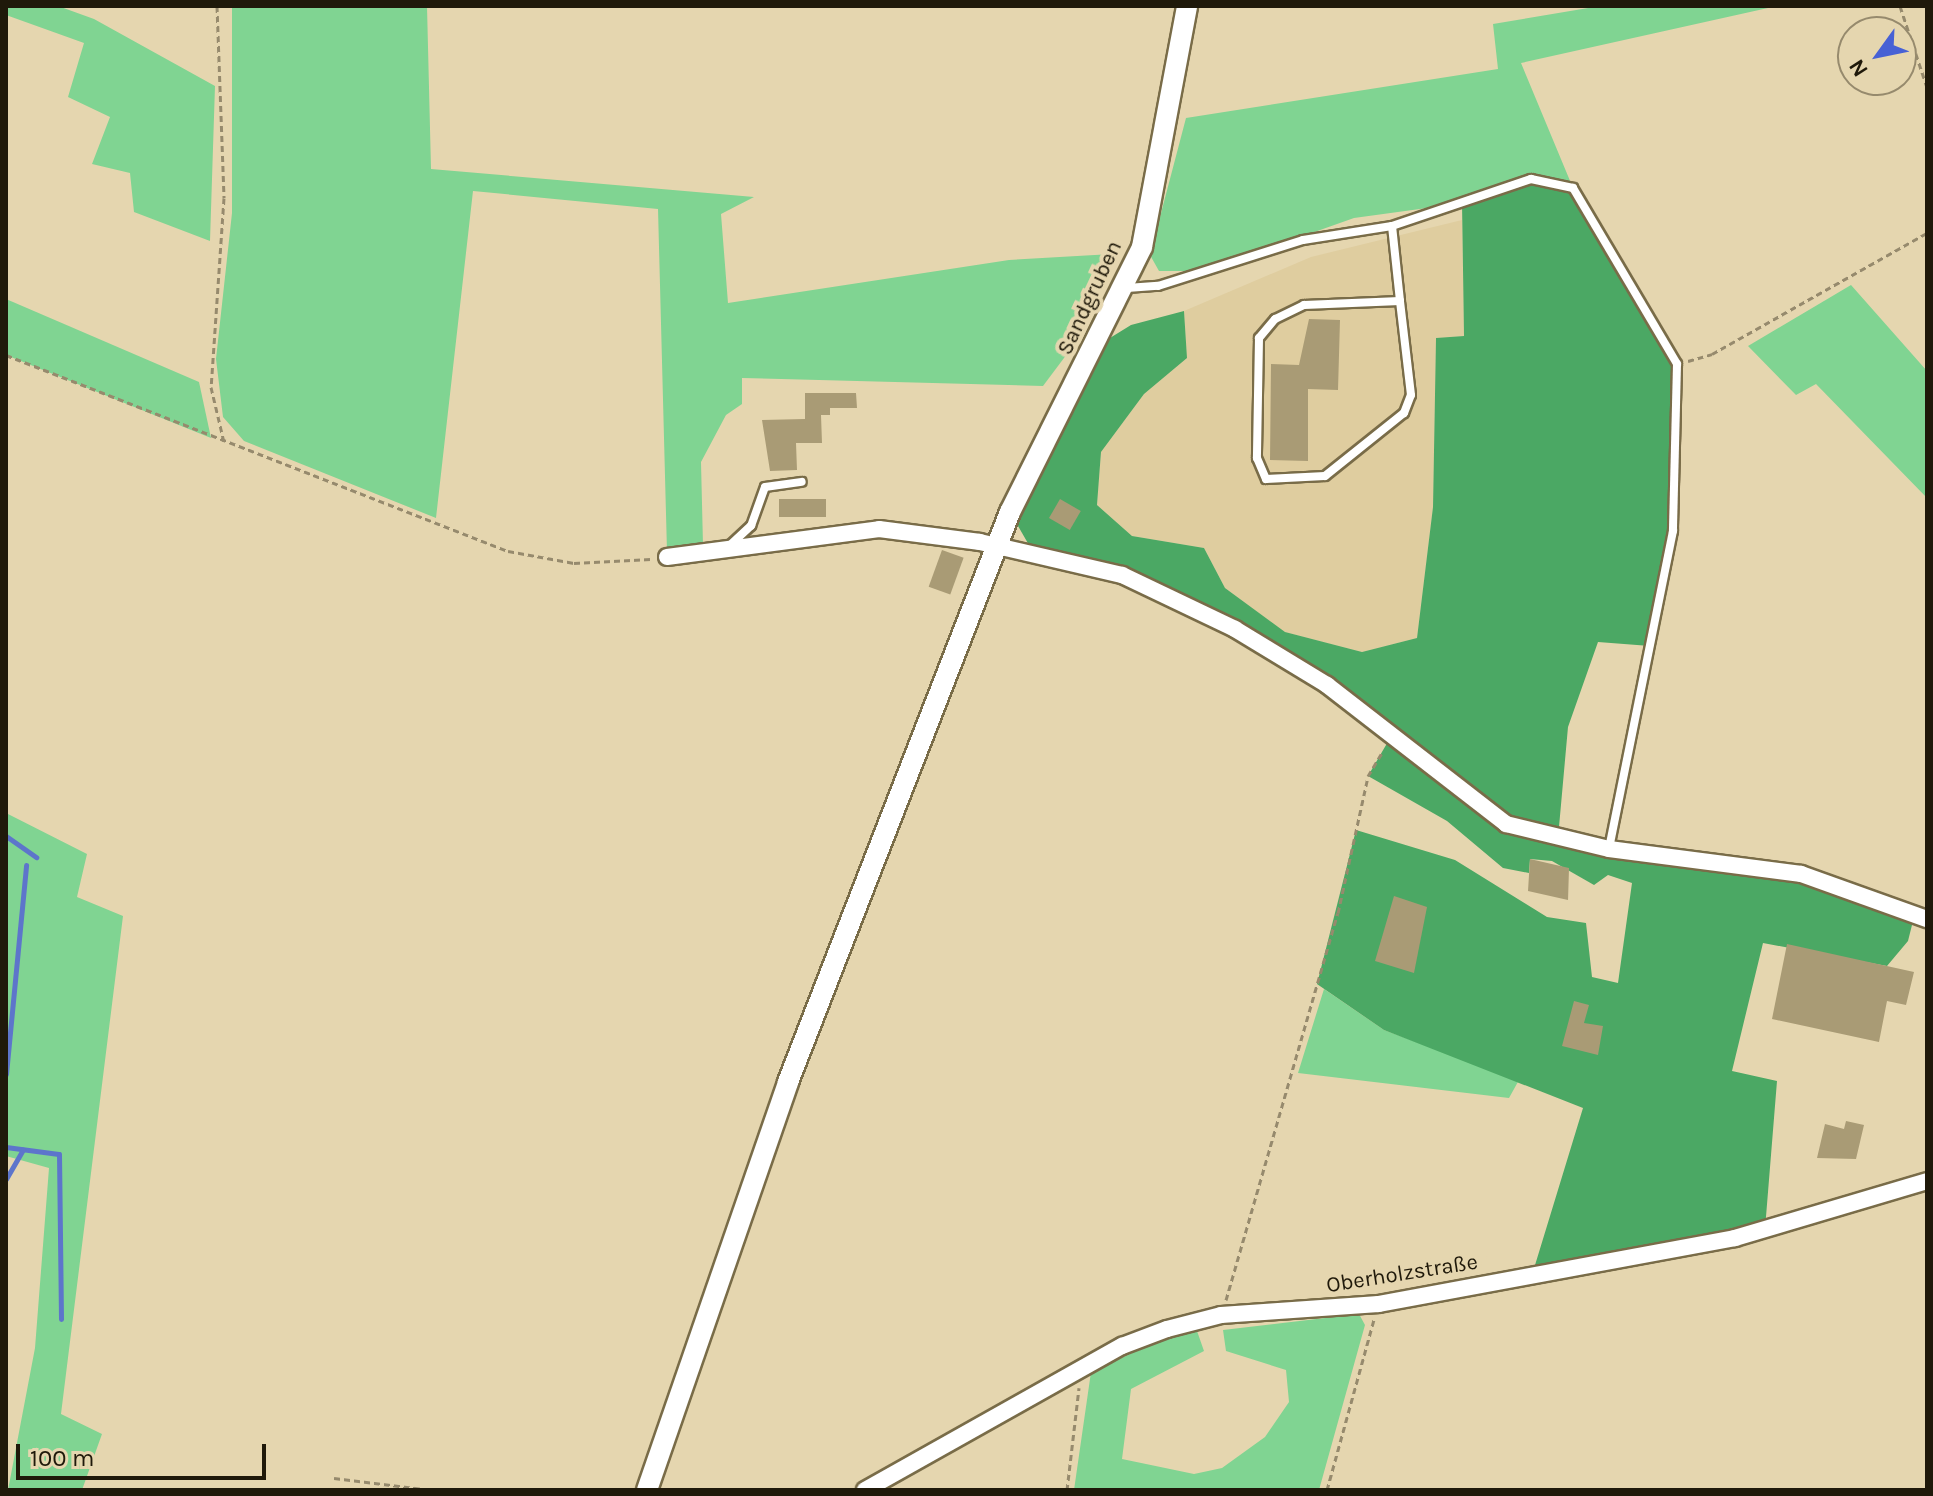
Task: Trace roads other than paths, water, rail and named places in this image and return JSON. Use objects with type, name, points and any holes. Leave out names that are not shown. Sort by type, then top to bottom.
[{"type":"street","name":"Sandgruben","points":[[647,1490],[788,1082],[948,684],[996,547],[1024,480],[1127,288],[1170,126],[1187,6]]},
{"type":"street","points":[[667,557],[879,529],[996,547],[1155,588],[1380,721],[1499,821],[1609,849],[1801,874],[1927,919]]},
{"type":"street","name":"Oberholzstraße","points":[[865,1490],[1122,1346],[1221,1315],[1379,1304],[1735,1238],[1927,1181]]},
{"type":"lane","points":[[1127,288],[1158,286],[1303,240],[1392,226],[1531,179],[1573,188],[1677,364],[1673,531],[1609,849]]},
{"type":"lane","points":[[1392,226],[1411,395],[1404,413],[1325,476],[1284,482],[1262,475],[1256,351],[1263,331],[1304,305],[1400,301]]},
{"type":"lane","points":[[726,548],[751,526],[765,487],[802,482]]},
{"type":"waterway","points":[[6,836],[36,857]]},
{"type":"waterway","points":[[6,1074],[26,865]]},
{"type":"waterway","points":[[6,1147],[59,1154],[61,1319]]},
{"type":"waterway","points":[[6,1179],[23,1149]]}]
